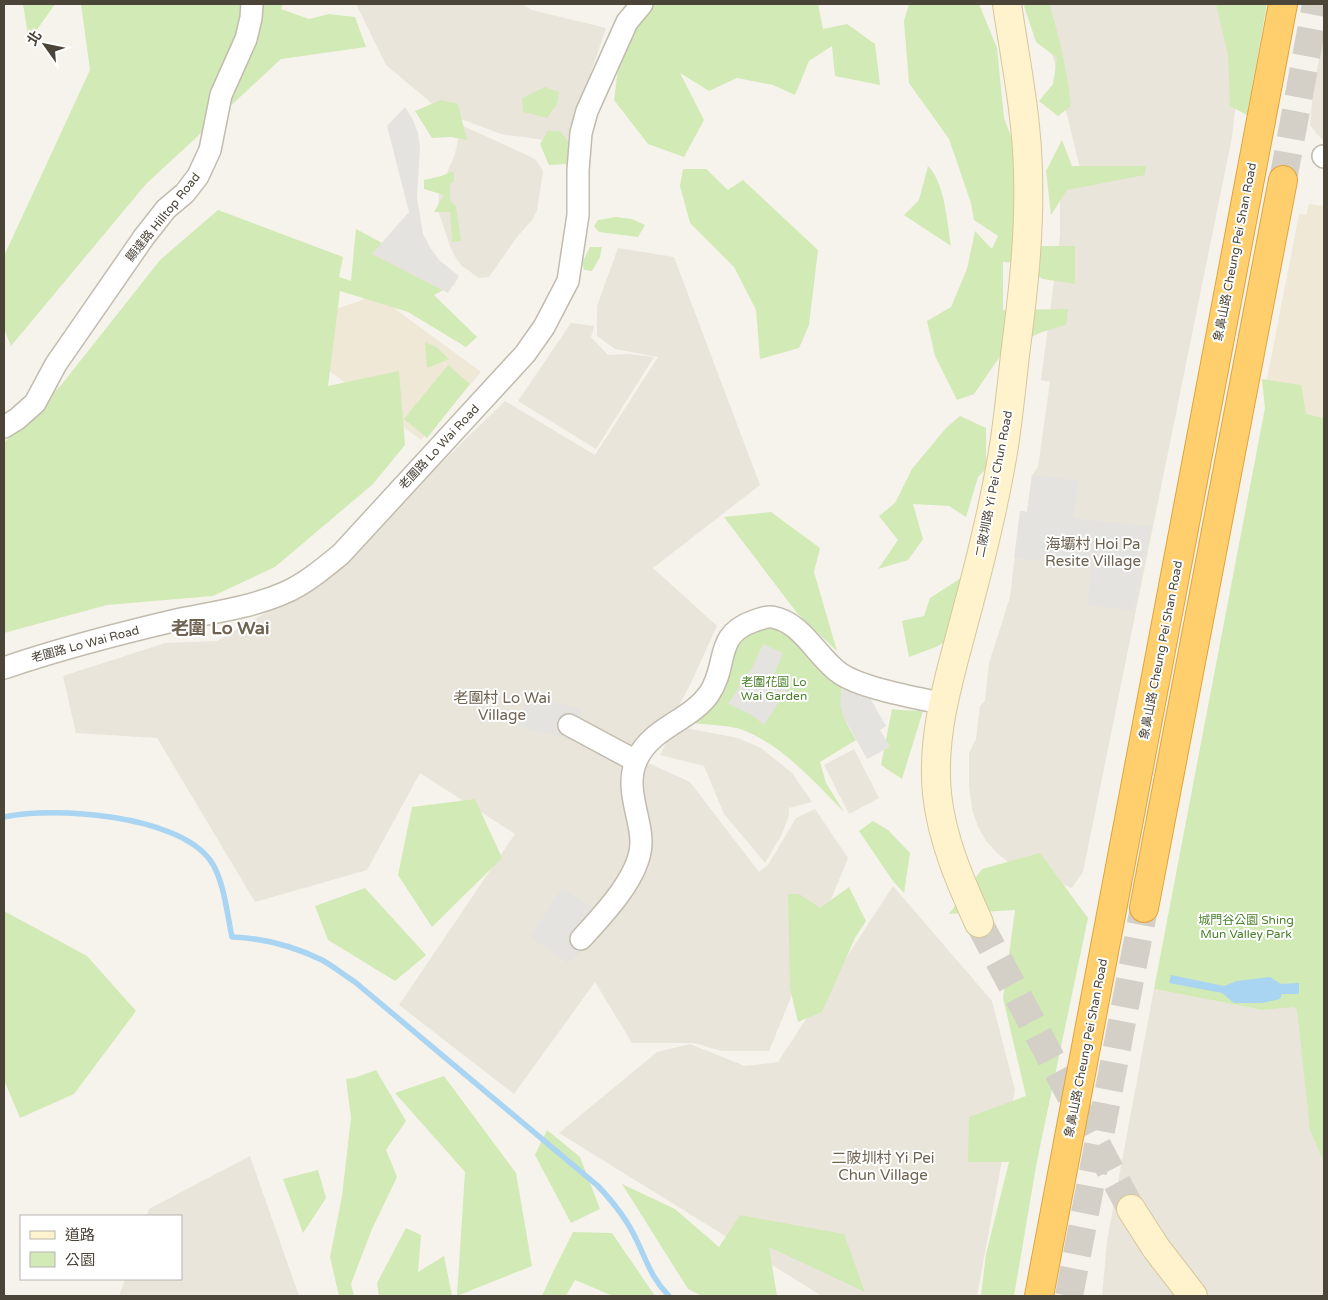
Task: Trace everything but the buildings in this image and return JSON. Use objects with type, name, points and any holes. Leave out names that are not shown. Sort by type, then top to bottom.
[{"type":"highway","name":"象鼻山路 Cheung Pei Shan Road","points":[[1039,1296],[1283,4]]},
{"type":"highway","points":[[1144,908],[1283,180]]},
{"type":"street","name":"顯達路 Hilltop Road","points":[[4,427],[17,420],[35,403],[56,364],[144,237],[166,209],[185,193],[198,176],[210,150],[221,95],[246,39],[252,4]]},
{"type":"street","name":"老圍路 Lo Wai Road","points":[[4,668],[51,652],[179,620],[253,604],[286,592],[314,575],[341,554],[525,354],[544,327],[568,281],[578,215],[578,170],[581,133],[587,111],[627,22],[642,4]]},
{"type":"street","name":"二陂圳路 Yi Pei Chun Road","points":[[979,923],[956,872],[940,817],[936,752],[942,704],[988,532],[1005,440],[1024,292],[1029,199],[1027,141],[1007,4]]},
{"type":"street","points":[[581,939],[605,913],[618,895],[636,867],[641,851],[632,782],[636,761],[644,747],[658,732],[698,706],[708,695],[716,682],[728,638],[741,625],[770,616],[782,619],[794,626],[827,662],[850,679],[942,704]]},
{"type":"street","points":[[569,725],[636,761]]},
{"type":"street","points":[[1131,1209],[1156,1248],[1193,1296]]},
{"type":"shaded area","points":[[356,4],[522,4],[532,10],[606,28],[567,143],[501,134],[442,112],[386,65]]},
{"type":"shaded area","points":[[1035,4],[1247,4],[1232,137],[1083,872],[1072,888],[1012,865],[998,854],[986,841],[978,827],[972,809],[969,786],[969,753],[976,739],[980,706],[985,701],[989,663],[1010,597],[1020,511],[1027,512],[1032,475],[1038,467],[1050,382],[1041,380],[1060,235],[1060,178],[1081,173],[1047,32]]},
{"type":"shaded area","points":[[1324,32],[1324,141],[1310,125],[1313,91]]},
{"type":"shaded area","points":[[405,107],[418,133],[420,148],[417,197],[423,234],[439,260],[459,276],[448,293],[372,254],[409,212],[387,126]]},
{"type":"shaded area","points":[[461,125],[529,156],[536,160],[543,171],[537,210],[533,219],[517,237],[489,277],[479,278],[462,266],[451,249],[438,210],[439,192],[455,154]]},
{"type":"shaded area","points":[[1309,204],[1324,206],[1324,418],[1265,406],[1266,384],[1299,214],[1306,215]]},
{"type":"shaded area","points":[[618,248],[674,257],[760,485],[653,568],[717,626],[690,685],[648,763],[690,782],[759,872],[768,865],[796,818],[815,809],[848,858],[769,1051],[722,1051],[694,1043],[632,1043],[595,982],[514,1094],[399,1005],[515,834],[420,773],[367,870],[255,902],[157,738],[76,733],[63,676],[165,643],[217,641],[316,584],[505,401],[595,455],[658,357],[615,349],[597,336],[597,306]]},
{"type":"shaded area","points":[[376,295],[481,372],[421,440],[323,366],[319,315]]},
{"type":"shaded area","points":[[571,323],[594,326],[591,337],[608,355],[628,354],[654,357],[596,449],[518,401]]},
{"type":"shaded area","points":[[1032,475],[1078,481],[1074,518],[1151,527],[1134,610],[1087,606],[1091,566],[1014,558],[1020,511],[1027,512]]},
{"type":"shaded area","points":[[763,644],[783,653],[773,676],[788,688],[764,725],[750,714],[728,704],[752,668]]},
{"type":"shaded area","points":[[842,684],[869,696],[886,726],[880,730],[890,747],[867,759],[844,718],[840,705]]},
{"type":"shaded area","points":[[526,696],[582,709],[574,740],[519,726]]},
{"type":"shaded area","points":[[680,727],[738,738],[761,748],[792,773],[812,802],[789,808],[789,815],[782,834],[765,863],[724,814],[704,766],[660,755],[672,730]]},
{"type":"shaded area","points":[[854,749],[879,798],[849,814],[824,765]]},
{"type":"shaded area","points":[[893,886],[992,1001],[1015,1090],[977,1296],[822,1296],[559,1133],[657,1052],[690,1044],[745,1066],[778,1062]]},
{"type":"shaded area","points":[[562,888],[594,909],[592,942],[568,963],[530,937]]},
{"type":"shaded area","points":[[1154,989],[1263,1010],[1324,998],[1324,1296],[1102,1296],[1107,1241]]},
{"type":"shaded area","points":[[250,1156],[299,1296],[119,1296],[125,1280],[182,1280],[182,1215],[147,1215],[149,1209]]},
{"type":"green space","points":[[23,4],[55,4],[29,41]]},
{"type":"green space","points":[[81,4],[283,4],[281,9],[309,19],[329,14],[355,17],[366,47],[281,59],[146,184],[11,346],[4,329],[4,256],[90,70]]},
{"type":"green space","points":[[649,4],[818,4],[823,29],[847,24],[875,44],[880,85],[835,76],[832,46],[809,61],[795,95],[773,85],[737,78],[709,91],[680,73],[704,120],[684,157],[648,144],[614,100],[619,61]]},
{"type":"green space","points":[[909,4],[979,4],[997,48],[1004,118],[1020,159],[1025,246],[1075,246],[1075,284],[1043,279],[1016,263],[1003,262],[1003,310],[1068,309],[1066,325],[1042,332],[1005,349],[974,394],[957,400],[935,356],[927,321],[951,307],[967,269],[975,231],[992,249],[998,236],[974,220],[971,203],[949,139],[909,83],[904,21]]},
{"type":"green space","points":[[1026,4],[1049,4],[1053,17],[1063,55],[1071,106],[1058,116],[1039,101],[1053,84],[1057,58],[1036,42],[1024,6]]},
{"type":"green space","points":[[1216,4],[1267,4],[1247,115],[1230,106],[1228,55]]},
{"type":"green space","points":[[545,87],[559,92],[557,104],[547,118],[523,112],[522,98]]},
{"type":"green space","points":[[441,100],[458,104],[467,140],[451,137],[432,138],[415,111]]},
{"type":"green space","points":[[548,131],[560,131],[574,149],[566,164],[549,165],[540,144]]},
{"type":"green space","points":[[1062,140],[1072,166],[1146,166],[1145,175],[1067,190],[1051,215],[1046,171]]},
{"type":"green space","points":[[928,166],[934,173],[942,192],[951,246],[904,215],[919,200]]},
{"type":"green space","points":[[683,169],[706,169],[728,190],[743,180],[818,250],[809,325],[799,348],[760,359],[756,310],[734,267],[690,223],[680,186]]},
{"type":"green space","points":[[454,171],[454,181],[450,184],[450,200],[456,207],[461,241],[452,242],[450,212],[434,212],[444,195],[424,189],[424,180]]},
{"type":"green space","points":[[218,210],[343,257],[339,277],[351,281],[356,229],[393,249],[422,252],[455,284],[434,295],[477,337],[466,347],[408,312],[340,291],[328,386],[399,371],[405,445],[373,484],[275,567],[213,596],[107,605],[4,633],[4,443],[62,384],[160,260]]},
{"type":"green space","points":[[616,217],[632,219],[645,225],[638,237],[599,232],[594,226],[598,220]]},
{"type":"green space","points":[[590,247],[602,247],[600,257],[592,271],[584,270],[582,263]]},
{"type":"green space","points":[[425,342],[436,347],[449,359],[427,368]]},
{"type":"green space","points":[[448,365],[470,384],[427,438],[404,419]]},
{"type":"green space","name":"城門谷公園 Shing Mun Valley Park","points":[[1262,379],[1301,385],[1306,414],[1324,418],[1324,1162],[1310,1130],[1297,1009],[1293,1007],[1263,1010],[1154,989],[1265,408]]},
{"type":"green space","points":[[960,416],[986,428],[986,469],[978,477],[966,517],[949,506],[913,504],[923,539],[908,560],[878,569],[898,540],[879,516],[895,503],[912,469],[946,428]]},
{"type":"green space","points":[[771,512],[820,548],[814,572],[837,651],[797,613],[724,517]]},
{"type":"green space","points":[[964,576],[958,635],[936,647],[909,657],[902,621],[924,616],[930,598]]},
{"type":"green space","name":"老圍花園 Lo Wai Garden","points":[[782,624],[842,684],[841,702],[843,714],[856,740],[820,762],[826,783],[844,812],[810,777],[772,745],[737,728],[694,723],[737,645],[747,632]]},
{"type":"green space","points":[[892,709],[923,711],[902,779],[881,765]]},
{"type":"green space","points":[[475,799],[502,858],[432,927],[398,875],[412,807]]},
{"type":"green space","points":[[873,821],[888,830],[910,853],[904,893],[893,881],[859,831]]},
{"type":"green space","points":[[1040,853],[1088,918],[1037,1161],[1014,1296],[981,1296],[986,1254],[1009,1162],[968,1162],[969,1117],[1026,1096],[1003,998],[1015,910],[949,914],[982,869]]},
{"type":"green space","points":[[849,887],[866,921],[855,938],[822,1012],[798,1022],[790,988],[788,894],[799,894],[820,908]]},
{"type":"green space","points":[[365,888],[426,955],[395,981],[328,940],[315,906]]},
{"type":"green space","points":[[4,911],[87,956],[136,1011],[74,1094],[20,1118],[4,1080]]},
{"type":"green space","points":[[376,1070],[406,1121],[386,1150],[397,1177],[372,1229],[351,1284],[354,1296],[339,1296],[330,1257],[342,1196],[351,1118],[346,1079]]},
{"type":"green space","points":[[444,1076],[516,1173],[532,1266],[457,1296],[465,1172],[395,1093]]},
{"type":"green space","points":[[547,1130],[580,1157],[600,1209],[571,1223],[535,1155]]},
{"type":"green space","points":[[318,1170],[326,1198],[303,1233],[283,1179]]},
{"type":"green space","points":[[622,1184],[675,1209],[719,1247],[740,1215],[844,1234],[865,1292],[769,1247],[777,1296],[702,1296],[688,1289]]},
{"type":"green space","points":[[406,1228],[421,1235],[418,1272],[444,1256],[452,1296],[379,1296],[377,1283]]},
{"type":"green space","points":[[573,1232],[612,1233],[655,1296],[613,1296],[575,1280],[566,1296],[542,1296]]},
{"type":"water","points":[[1171,975],[1224,986],[1237,981],[1270,977],[1281,984],[1299,983],[1299,994],[1282,994],[1280,999],[1262,1003],[1234,1003],[1222,993],[1169,983]]},
{"type":"waterway","points":[[4,817],[53,813],[114,818],[144,824],[171,833],[194,845],[210,860],[219,877],[232,937],[267,941],[300,951],[322,960],[355,982],[598,1186],[624,1218],[654,1276],[669,1296]]},
{"type":"tunnel","points":[[1283,180],[1316,4]]},
{"type":"tunnel","points":[[1069,1296],[1144,908]]},
{"type":"tunnel","points":[[979,923],[1131,1209]]},
{"type":"district","name":"海壩村 Hoi Pa Resite Village","points":[[1093,552]]},
{"type":"district","name":"老圍 Lo Wai","points":[[220,628]]},
{"type":"district","name":"老圍村 Lo Wai Village","points":[[502,706]]},
{"type":"district","name":"二陂圳村 Yi Pei Chun Village","points":[[883,1166]]}]
